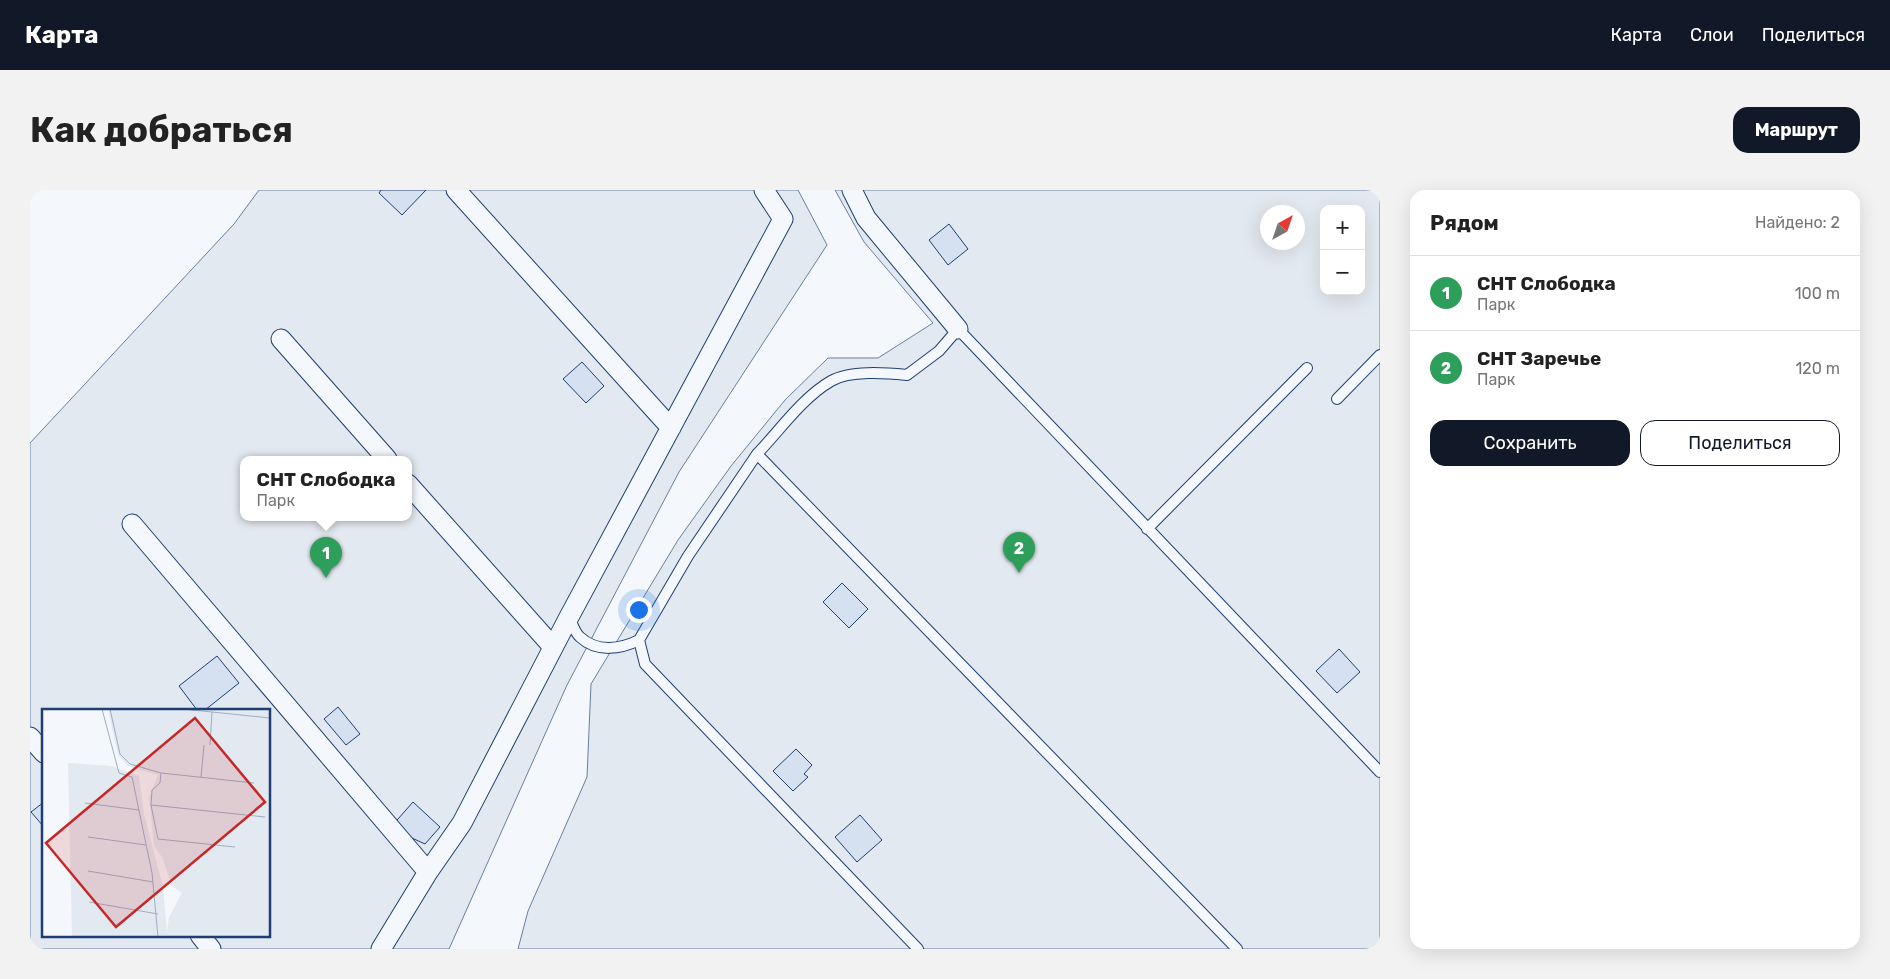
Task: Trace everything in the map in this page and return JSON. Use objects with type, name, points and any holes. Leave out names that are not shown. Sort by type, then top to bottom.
[{"type":"street","points":[[456,190],[671,428]]},
{"type":"street","points":[[381,949],[428,872],[462,823],[553,647],[783,219],[764,190]]},
{"type":"street","points":[[852,190],[866,218],[958,329]]},
{"type":"street","points":[[281,339],[384,456]]},
{"type":"street","points":[[412,488],[553,647]]},
{"type":"street","points":[[132,524],[428,872]]},
{"type":"street","points":[[30,737],[42,751]]},
{"type":"street","points":[[201,936],[212,949]]},
{"type":"lane","points":[[569,617],[580,637],[604,649],[627,646],[639,640],[688,556],[757,454],[802,406],[832,380],[871,372],[907,375],[939,351],[958,329],[1380,772]]},
{"type":"lane","points":[[1337,398],[1380,355]]},
{"type":"lane","points":[[1147,529],[1307,368]]},
{"type":"lane","points":[[757,454],[1236,949]]},
{"type":"lane","points":[[639,640],[646,664],[918,949]]},
{"type":"shaded area","points":[[259,190],[798,190],[827,245],[679,472],[567,685],[449,949],[30,949],[30,443],[234,224]]},
{"type":"shaded area","points":[[835,190],[1380,190],[1380,949],[518,949],[528,911],[587,777],[591,684],[678,540],[731,466],[785,400],[828,358],[878,358],[933,323],[864,242]]},
{"type":"building","points":[[381,190],[426,190],[402,215],[379,193]]},
{"type":"building","points":[[949,224],[968,249],[948,265],[929,240]]},
{"type":"building","points":[[582,362],[604,386],[586,403],[563,379]]},
{"type":"building","points":[[842,583],[868,609],[849,628],[823,602]]},
{"type":"building","points":[[1339,649],[1360,672],[1337,693],[1316,671]]},
{"type":"building","points":[[217,656],[239,683],[206,709],[196,709],[179,686]]},
{"type":"building","points":[[338,707],[360,734],[346,745],[324,719]]},
{"type":"building","points":[[796,749],[812,765],[804,774],[808,777],[793,791],[773,771]]},
{"type":"building","points":[[413,802],[440,827],[425,844],[390,828]]},
{"type":"building","points":[[42,804],[42,825],[31,812]]},
{"type":"building","points":[[860,815],[882,840],[857,862],[835,837]]},
{"type":"place","name":"СНТ Заречье","points":[[1019,573]]},
{"type":"place","name":"СНТ Слободка","points":[[326,578]]}]
